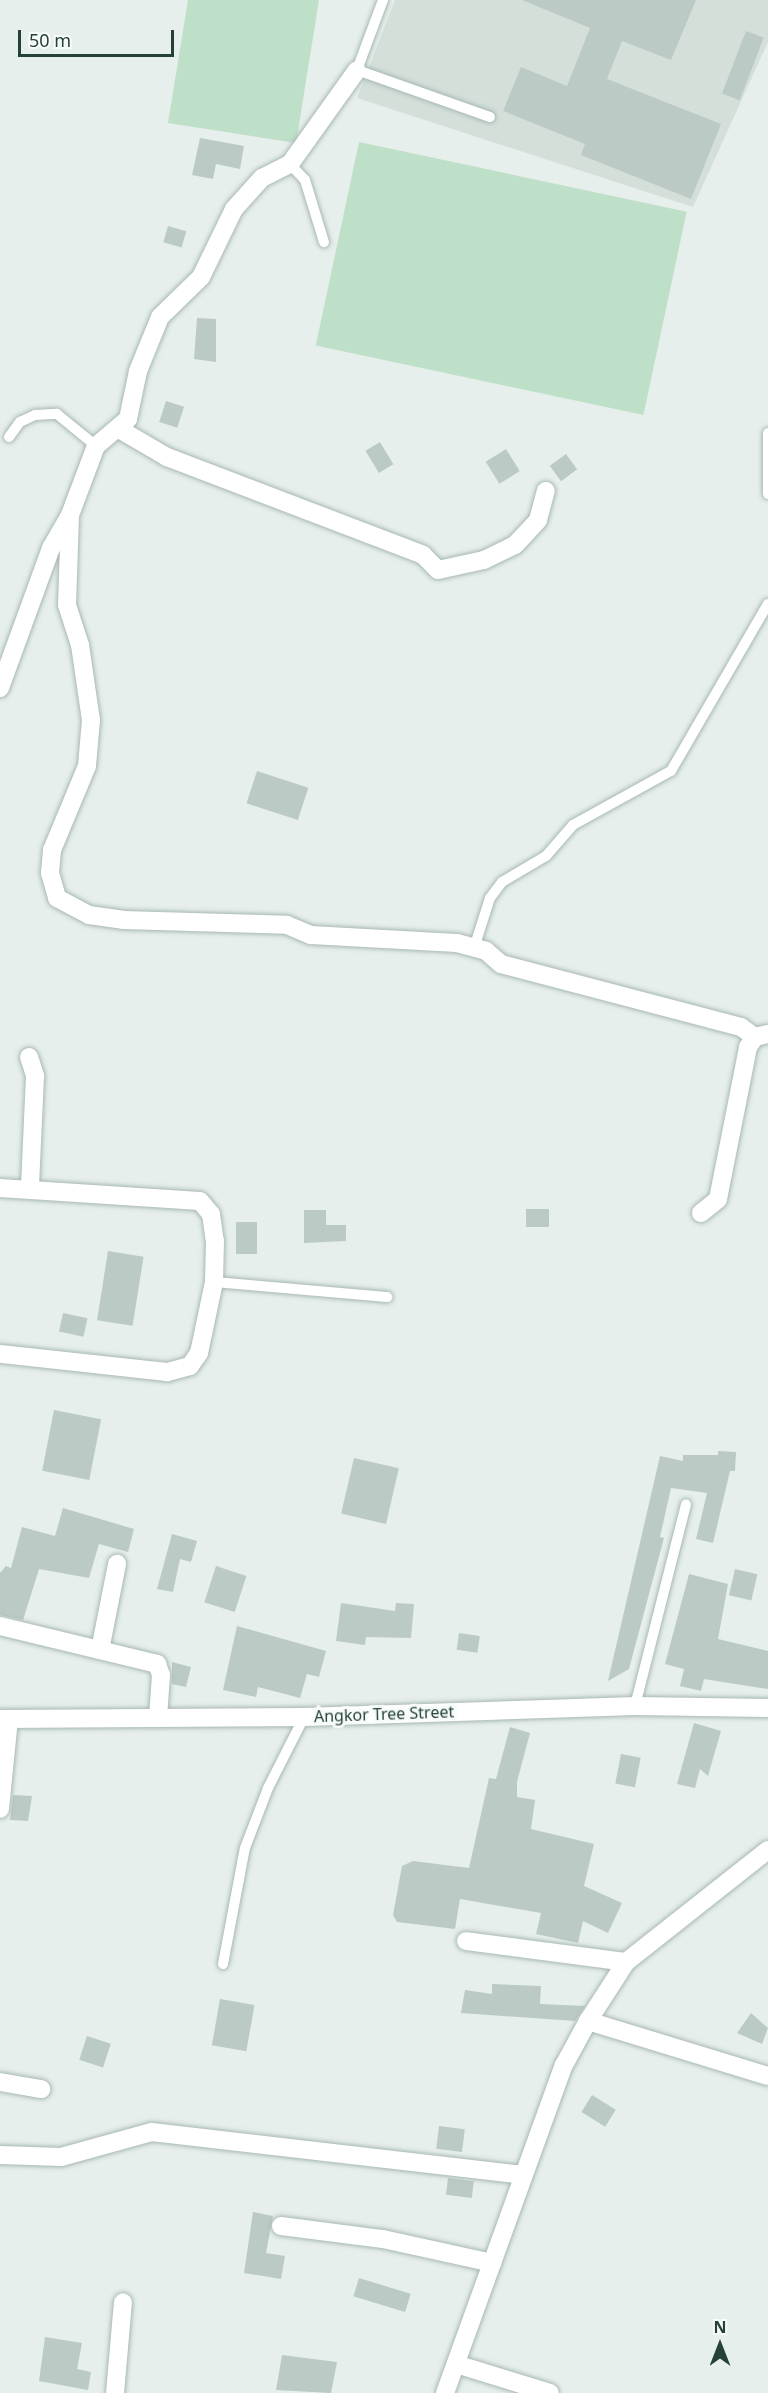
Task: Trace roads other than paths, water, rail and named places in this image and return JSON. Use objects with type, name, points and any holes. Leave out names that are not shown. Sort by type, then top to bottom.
[{"type":"street","points":[[0,688],[51,548],[70,515],[96,446],[119,429],[128,419],[138,371],[160,317],[201,277],[234,209],[262,178],[290,164],[357,70]]},
{"type":"street","points":[[119,429],[167,457],[423,555],[438,570],[484,560],[515,545],[538,520],[546,491]]},
{"type":"street","points":[[70,515],[67,605],[80,645],[91,720],[87,766],[52,850],[50,873],[57,898],[89,915],[123,920],[287,925],[311,935],[474,948],[501,964],[741,1027],[761,1035],[742,1065],[718,1198],[701,1213]]},
{"type":"street","points":[[29,1057],[35,1076],[30,1188]]},
{"type":"street","points":[[0,1188],[30,1188],[200,1201],[211,1214],[214,1282],[199,1353],[190,1366],[167,1372],[0,1354]]},
{"type":"street","points":[[100,1650],[117,1563]]},
{"type":"street","points":[[0,1626],[157,1664],[161,1675],[158,1718]]},
{"type":"street","name":"Angkor Tree Street","points":[[4,1719],[304,1717],[635,1706],[768,1708]]},
{"type":"street","points":[[0,1809],[4,1719]]},
{"type":"street","points":[[445,2393],[564,2065],[588,2021],[626,1962],[768,1850]]},
{"type":"street","points":[[466,1941],[626,1962]]},
{"type":"street","points":[[588,2021],[768,2076]]},
{"type":"street","points":[[0,2082],[41,2089]]},
{"type":"street","points":[[0,2155],[61,2157],[152,2132],[523,2175]]},
{"type":"street","points":[[281,2226],[383,2239],[492,2263]]},
{"type":"street","points":[[114,2393],[123,2302]]},
{"type":"street","points":[[456,2364],[550,2393]]},
{"type":"lane","points":[[383,0],[357,70],[490,117]]},
{"type":"lane","points":[[290,164],[305,180],[324,242]]},
{"type":"lane","points":[[9,437],[20,423],[35,415],[57,414],[96,446]]},
{"type":"lane","points":[[768,433],[768,494]]},
{"type":"lane","points":[[474,948],[490,898],[502,882],[546,856],[573,825],[671,771],[768,604]]},
{"type":"lane","points":[[214,1282],[387,1297]]},
{"type":"lane","points":[[635,1706],[686,1504]]},
{"type":"lane","points":[[223,1964],[245,1848],[268,1788],[304,1717]]}]
